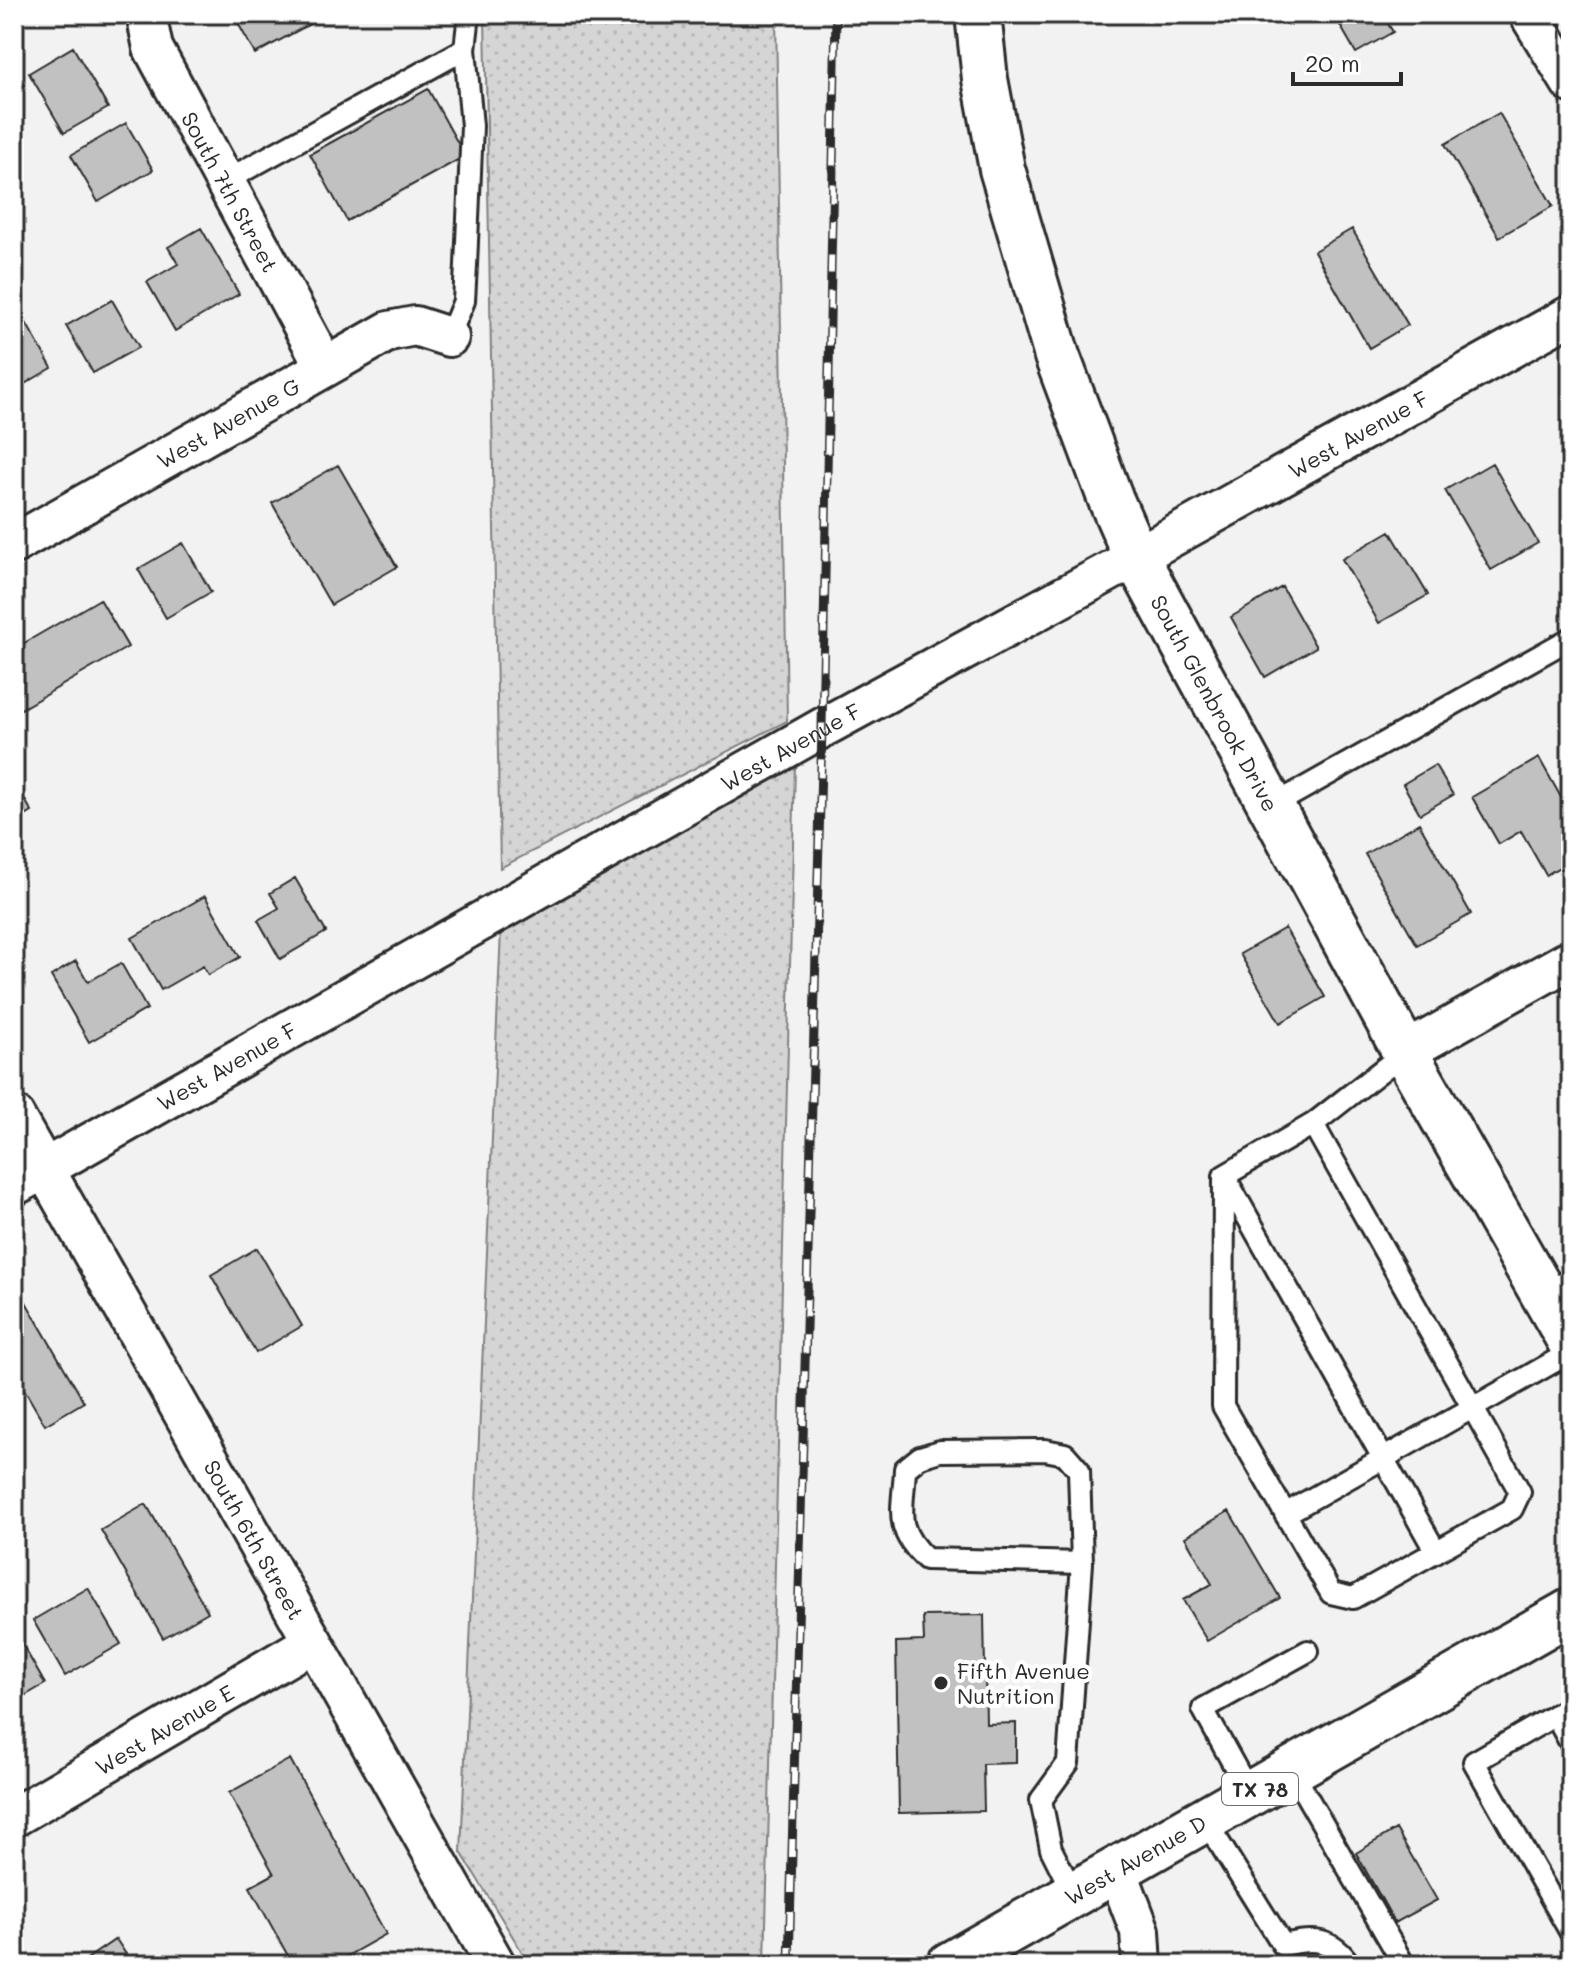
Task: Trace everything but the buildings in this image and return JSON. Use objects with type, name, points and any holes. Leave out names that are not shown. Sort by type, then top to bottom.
[{"type":"street","name":"South 7th Street","points":[[146,14],[153,48],[325,367]]},
{"type":"street","name":"South Glenbrook Drive","points":[[978,14],[985,79],[1002,169],[1057,356],[1111,500],[1136,557],[1405,1052],[1557,1287],[1571,1343]]},
{"type":"street","points":[[1529,14],[1571,83]]},
{"type":"street","name":"West Avenue F","points":[[29,1178],[822,728],[1571,315]]},
{"type":"street","name":"West Avenue G","points":[[14,544],[389,331],[415,326],[449,337]]},
{"type":"street","points":[[1405,1052],[1571,959]]},
{"type":"street","name":"South 6th Street","points":[[14,1115],[29,1178],[313,1642],[496,1965]]},
{"type":"street","name":"West Avenue D","points":[[949,1965],[1571,1611]]},
{"type":"street","name":"West Avenue E","points":[[14,1817],[313,1642]]},
{"type":"street","points":[[1117,1870],[1140,1931],[1142,1965]]},
{"type":"lane","points":[[449,337],[464,301],[472,126],[465,49],[469,14]]},
{"type":"lane","points":[[225,181],[465,49]]},
{"type":"lane","points":[[1272,806],[1571,638]]},
{"type":"lane","points":[[1224,1176],[1313,1124],[1405,1052]]},
{"type":"lane","points":[[1224,1176],[1223,1406],[1331,1593],[1353,1598],[1512,1509],[1520,1492],[1313,1124]]},
{"type":"lane","points":[[1224,1176],[1436,1552]]},
{"type":"lane","points":[[1285,1514],[1571,1352]]},
{"type":"lane","points":[[1074,1895],[1051,1849],[1041,1800],[1068,1763],[1082,1563],[1079,1470],[1065,1454],[1045,1450],[940,1451],[920,1457],[905,1469],[902,1528],[912,1546],[926,1559],[1082,1563]]},
{"type":"lane","points":[[1250,1794],[1203,1709],[1308,1651]]},
{"type":"lane","points":[[1571,1744],[1563,1710],[1474,1762],[1571,1933]]},
{"type":"lane","points":[[1292,1771],[1404,1965]]},
{"type":"lane","points":[[1205,1820],[1283,1945],[1322,1940],[1345,1957],[1350,1965]]},
{"type":"shaded area","points":[[485,14],[776,14],[787,721],[500,868]]},
{"type":"shaded area","points":[[795,765],[765,1965],[530,1965],[461,1852],[501,930]]},
{"type":"railway","points":[[789,1965],[822,728],[836,14]]},
{"type":"place","name":"Fifth Avenue Nutrition","points":[[941,1683]]}]
